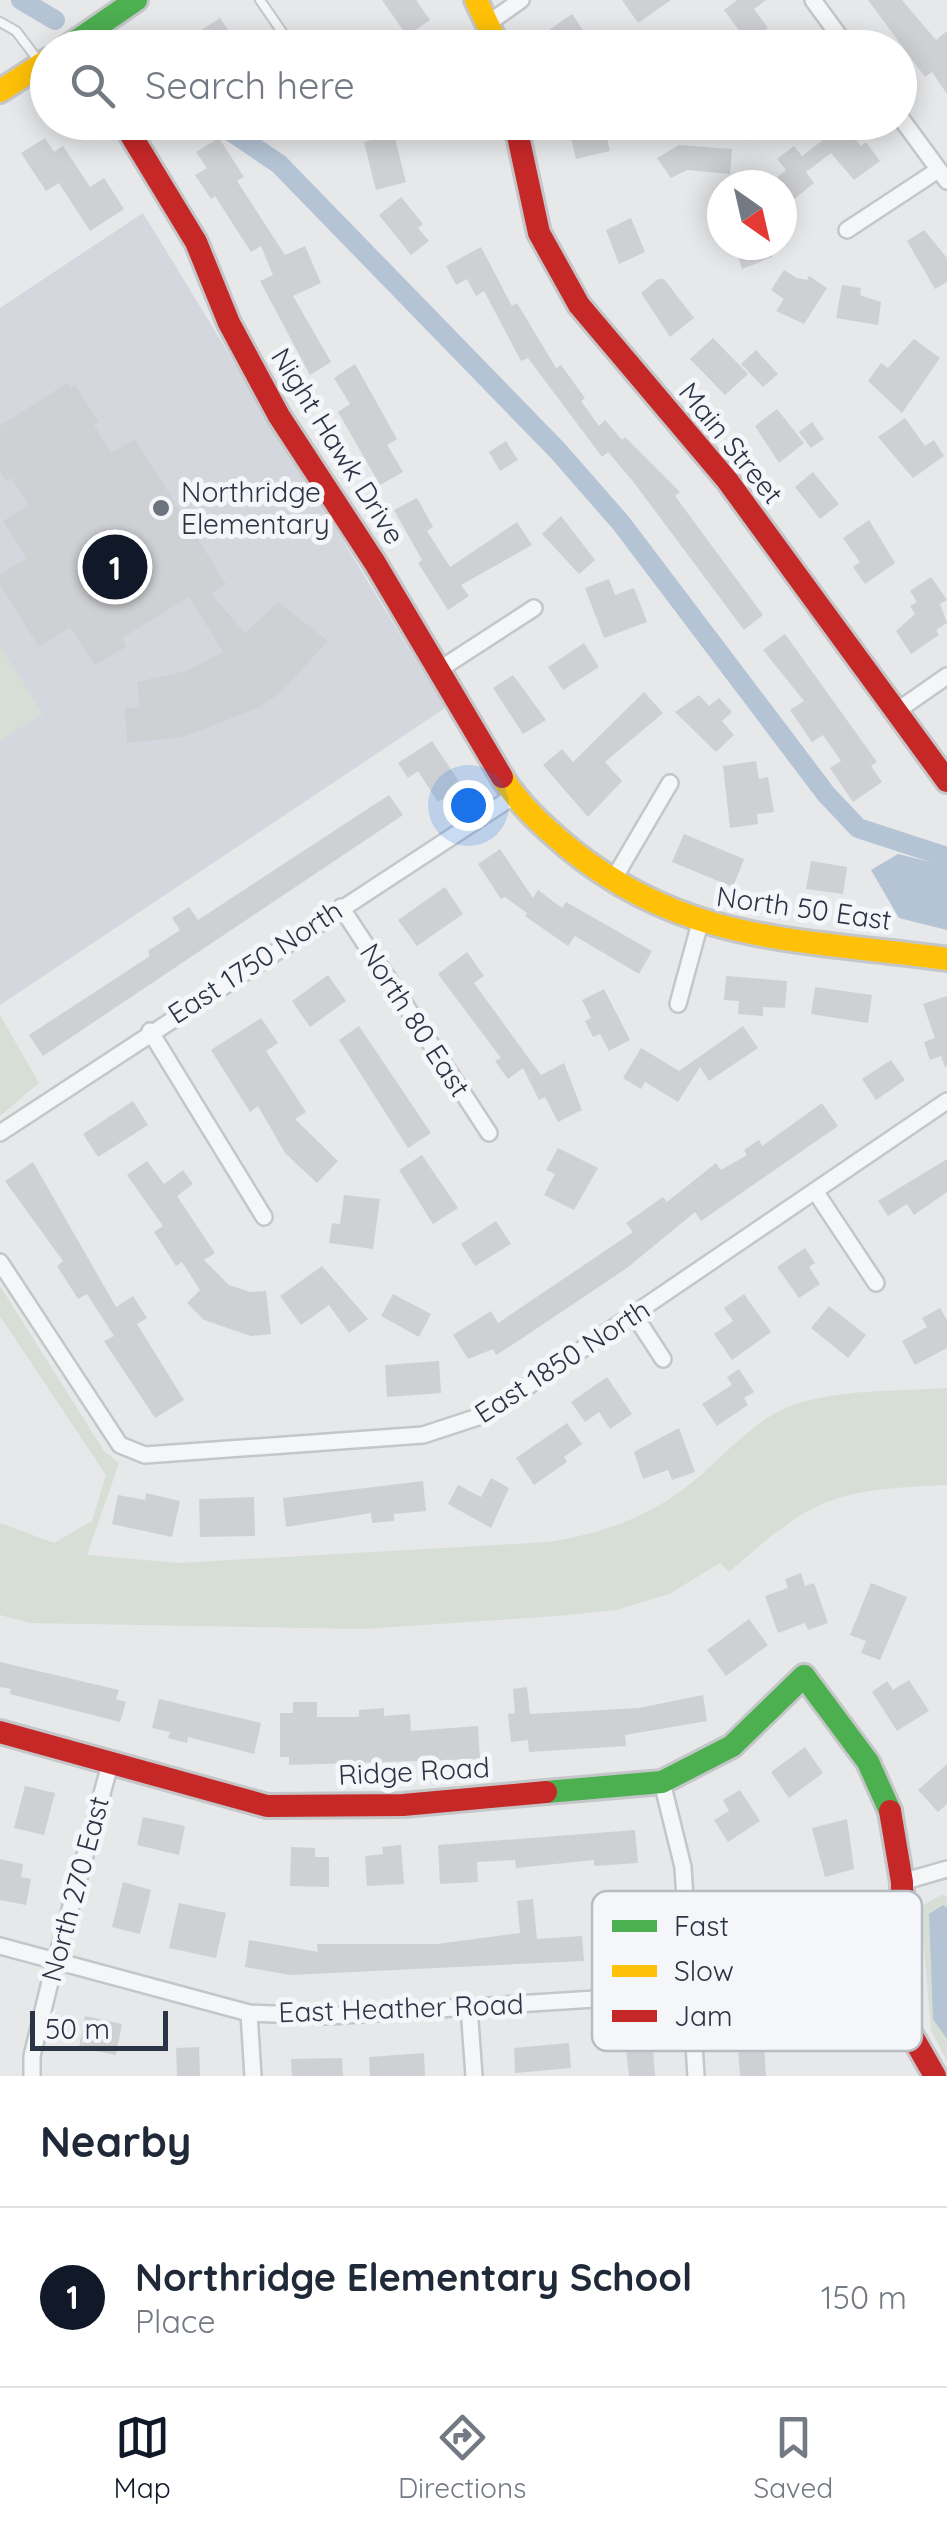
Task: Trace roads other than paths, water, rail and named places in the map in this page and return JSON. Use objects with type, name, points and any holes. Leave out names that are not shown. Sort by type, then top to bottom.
[{"type":"street","points":[[94,30],[136,0]]},
{"type":"street","points":[[476,0],[493,30]]},
{"type":"street","points":[[490,22],[521,0]]},
{"type":"street","points":[[813,0],[835,30]]},
{"type":"street","points":[[0,91],[30,71]]},
{"type":"street","name":"Night Hawk Drive","points":[[134,140],[196,242],[228,323],[279,416],[374,563],[514,796]]},
{"type":"street","name":"Main Street","points":[[519,140],[539,232],[579,305],[727,480],[947,782]]},
{"type":"street","points":[[847,230],[943,175],[917,140]]},
{"type":"street","points":[[437,671],[534,608]]},
{"type":"street","points":[[894,713],[947,676]]},
{"type":"street","points":[[612,880],[670,782]]},
{"type":"street","name":"North 50 East","points":[[514,796],[540,825],[612,880],[700,923],[947,959]]},
{"type":"street","name":"East 1750 North","points":[[0,1133],[340,906],[514,796]]},
{"type":"street","name":"North 80 East","points":[[340,906],[489,1133]]},
{"type":"street","points":[[678,1004],[700,923]]},
{"type":"street","points":[[150,1031],[264,1217]]},
{"type":"street","name":"East 1850 North","points":[[0,1262],[120,1446],[145,1455],[423,1435],[487,1414],[947,1102]]},
{"type":"street","points":[[815,1191],[876,1283]]},
{"type":"street","points":[[636,1316],[663,1359]]},
{"type":"street","name":"Ridge Road","points":[[0,1732],[267,1806],[403,1805],[662,1782],[732,1746],[804,1676],[868,1762],[892,1816],[902,1882]]},
{"type":"street","name":"North 270 East","points":[[32,2076],[32,2056],[55,1962],[111,1761]]},
{"type":"street","points":[[662,1782],[679,1838],[683,1891]]},
{"type":"street","points":[[902,1891],[902,1882],[947,1869]]},
{"type":"street","name":"East Heather Road","points":[[0,1946],[249,2013],[328,2016],[592,1999]]},
{"type":"street","points":[[469,2007],[474,2076]]},
{"type":"street","points":[[249,2013],[253,2076]]},
{"type":"street","points":[[694,2051],[696,2076]]},
{"type":"street","points":[[921,2051],[935,2076]]},
{"type":"lane","points":[[260,0],[281,30]]},
{"type":"lane","points":[[0,22],[16,31],[30,46]]},
{"type":"water","points":[[898,854],[947,866],[947,930],[899,918],[871,870]]},
{"type":"water","points":[[943,1905],[947,1908],[947,2039],[933,2019],[929,1914]]},
{"type":"waterway","points":[[21,0],[55,20]]},
{"type":"waterway","points":[[244,140],[279,164],[558,451],[621,523],[826,794],[858,828],[947,857]]},
{"type":"place","name":"Northridge Elementary","points":[[161,508]]},
{"type":"place","name":"Northridge Elementary School","points":[[115,567]]}]
